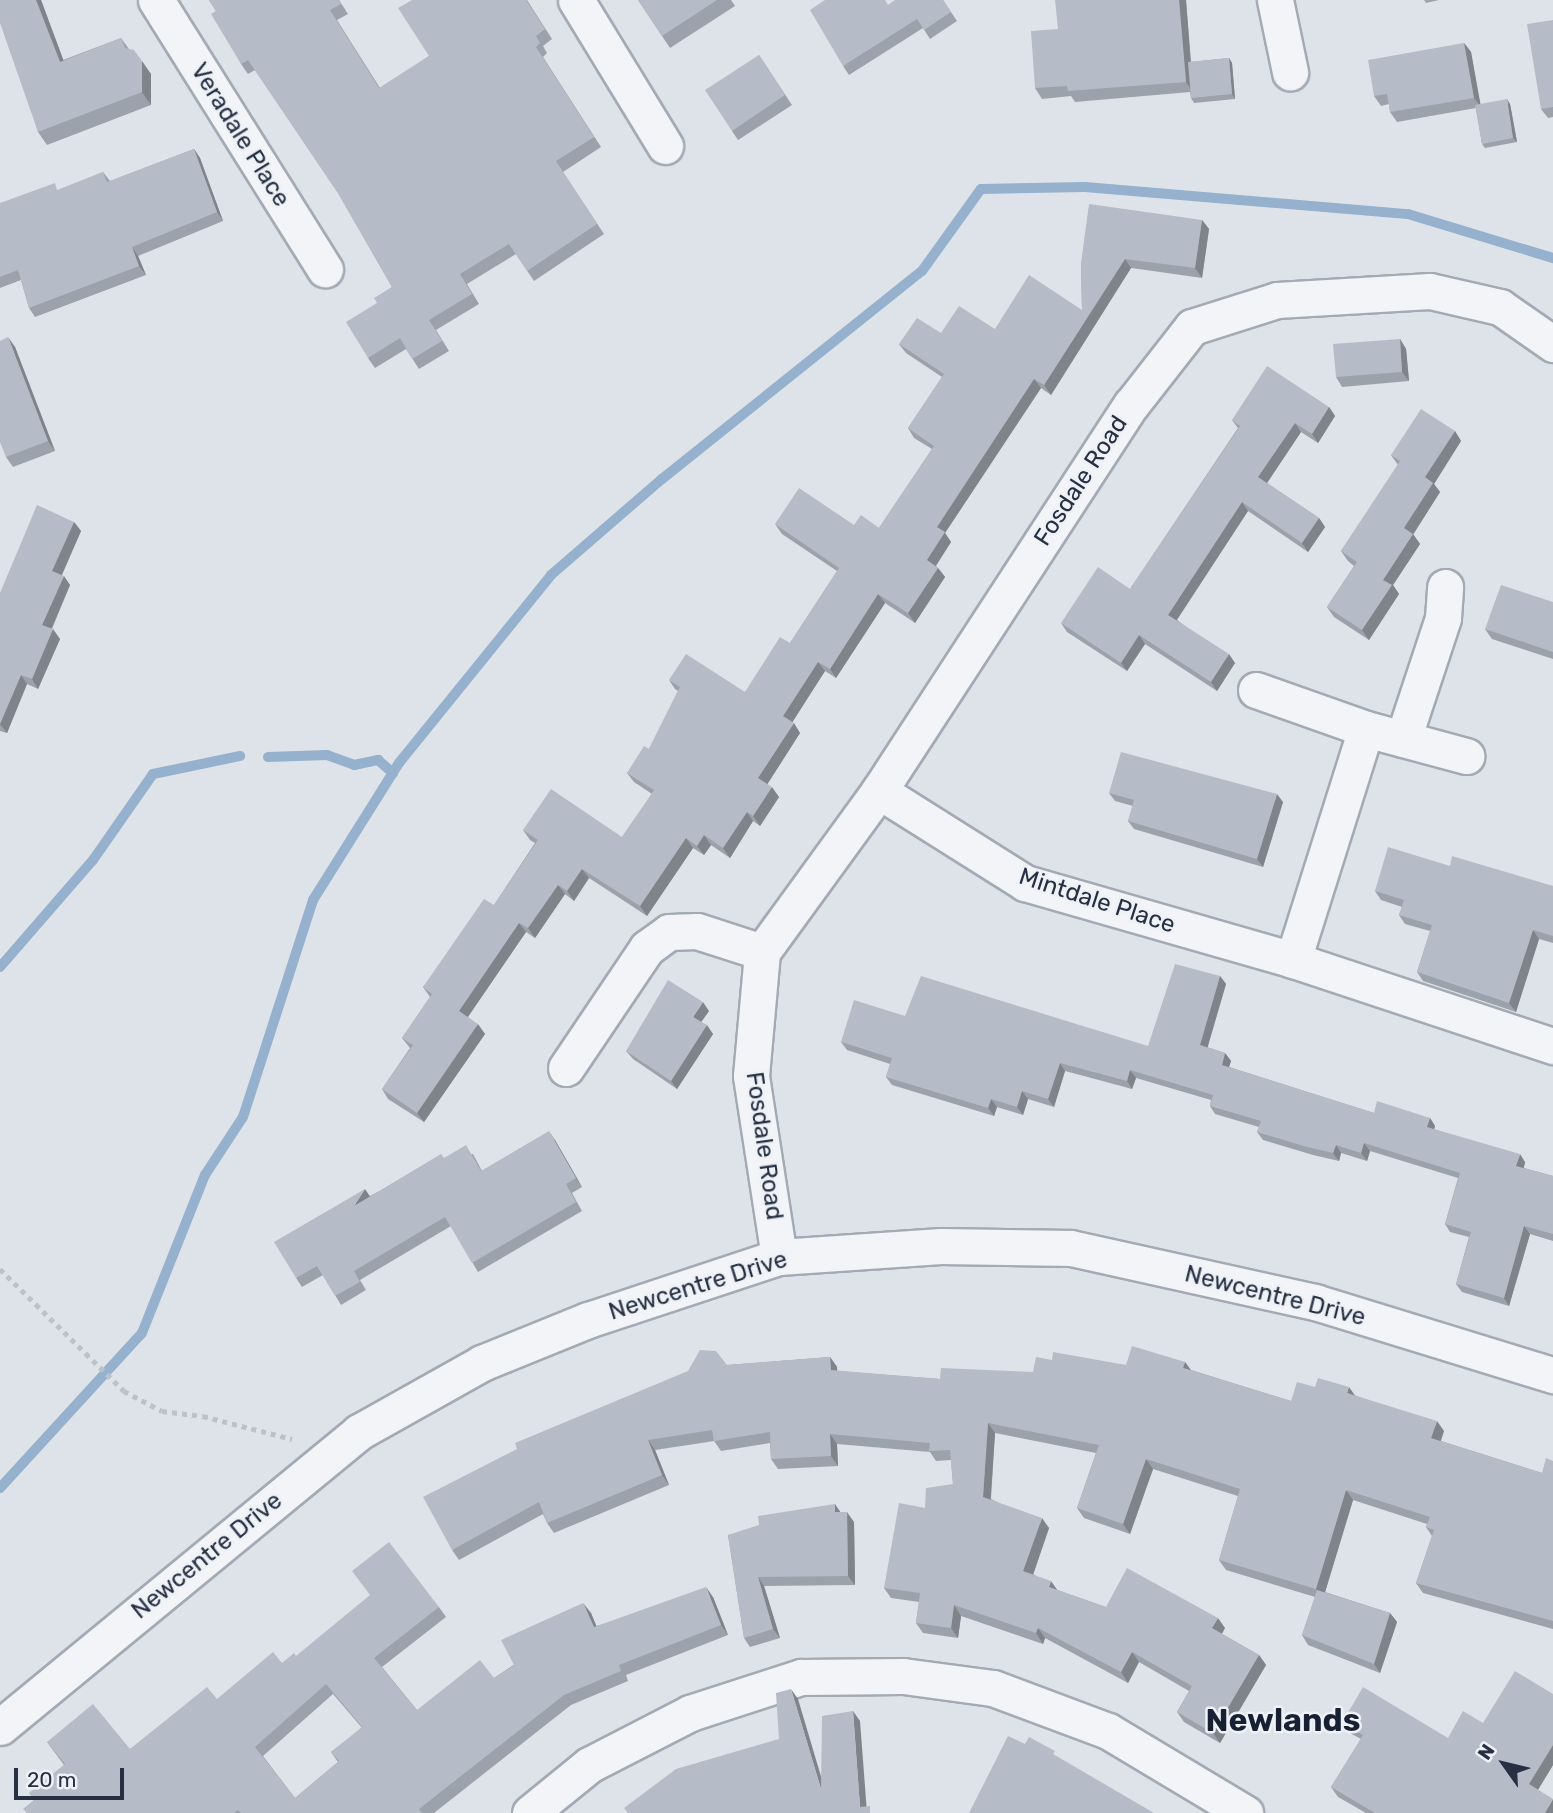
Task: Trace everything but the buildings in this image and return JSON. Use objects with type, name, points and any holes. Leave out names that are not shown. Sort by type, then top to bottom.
[{"type":"street","name":"Veradale Place","points":[[156,0],[325,269]]},
{"type":"street","points":[[576,0],[665,146]]},
{"type":"street","points":[[1275,0],[1290,72]]},
{"type":"street","name":"Fosdale Road","points":[[779,1256],[751,1076],[762,952],[878,791],[1131,405],[1192,327],[1277,300],[1430,291],[1500,307],[1553,344]]},
{"type":"street","points":[[1403,739],[1443,618],[1445,587]]},
{"type":"street","points":[[1256,690],[1366,729],[1466,756]]},
{"type":"street","points":[[1293,960],[1366,729]]},
{"type":"street","name":"Mintdale Place","points":[[878,791],[1025,883],[1293,960],[1553,1046]]},
{"type":"street","points":[[566,1068],[647,948],[669,932],[697,931],[762,952]]},
{"type":"street","name":"Newcentre Drive","points":[[0,1727],[359,1432],[482,1363],[589,1320],[779,1256],[941,1246],[1071,1248],[1315,1301],[1553,1375]]},
{"type":"street","points":[[530,1813],[589,1765],[690,1713],[801,1676],[903,1676],[993,1688],[1108,1731],[1245,1813]]},
{"type":"path","points":[[0,1269],[124,1391],[162,1411],[202,1416],[240,1429],[298,1440]]},
{"type":"waterway","points":[[0,1488],[142,1333],[205,1175],[243,1117],[313,900],[399,763],[551,575],[662,479],[922,271],[981,189],[1085,187],[1408,214],[1553,258]]},
{"type":"waterway","points":[[268,757],[327,755],[354,765],[378,760],[393,773]]},
{"type":"waterway","points":[[0,967],[93,860],[153,774],[240,756]]},
{"type":"district","name":"Newlands","points":[[1283,1720]]}]
